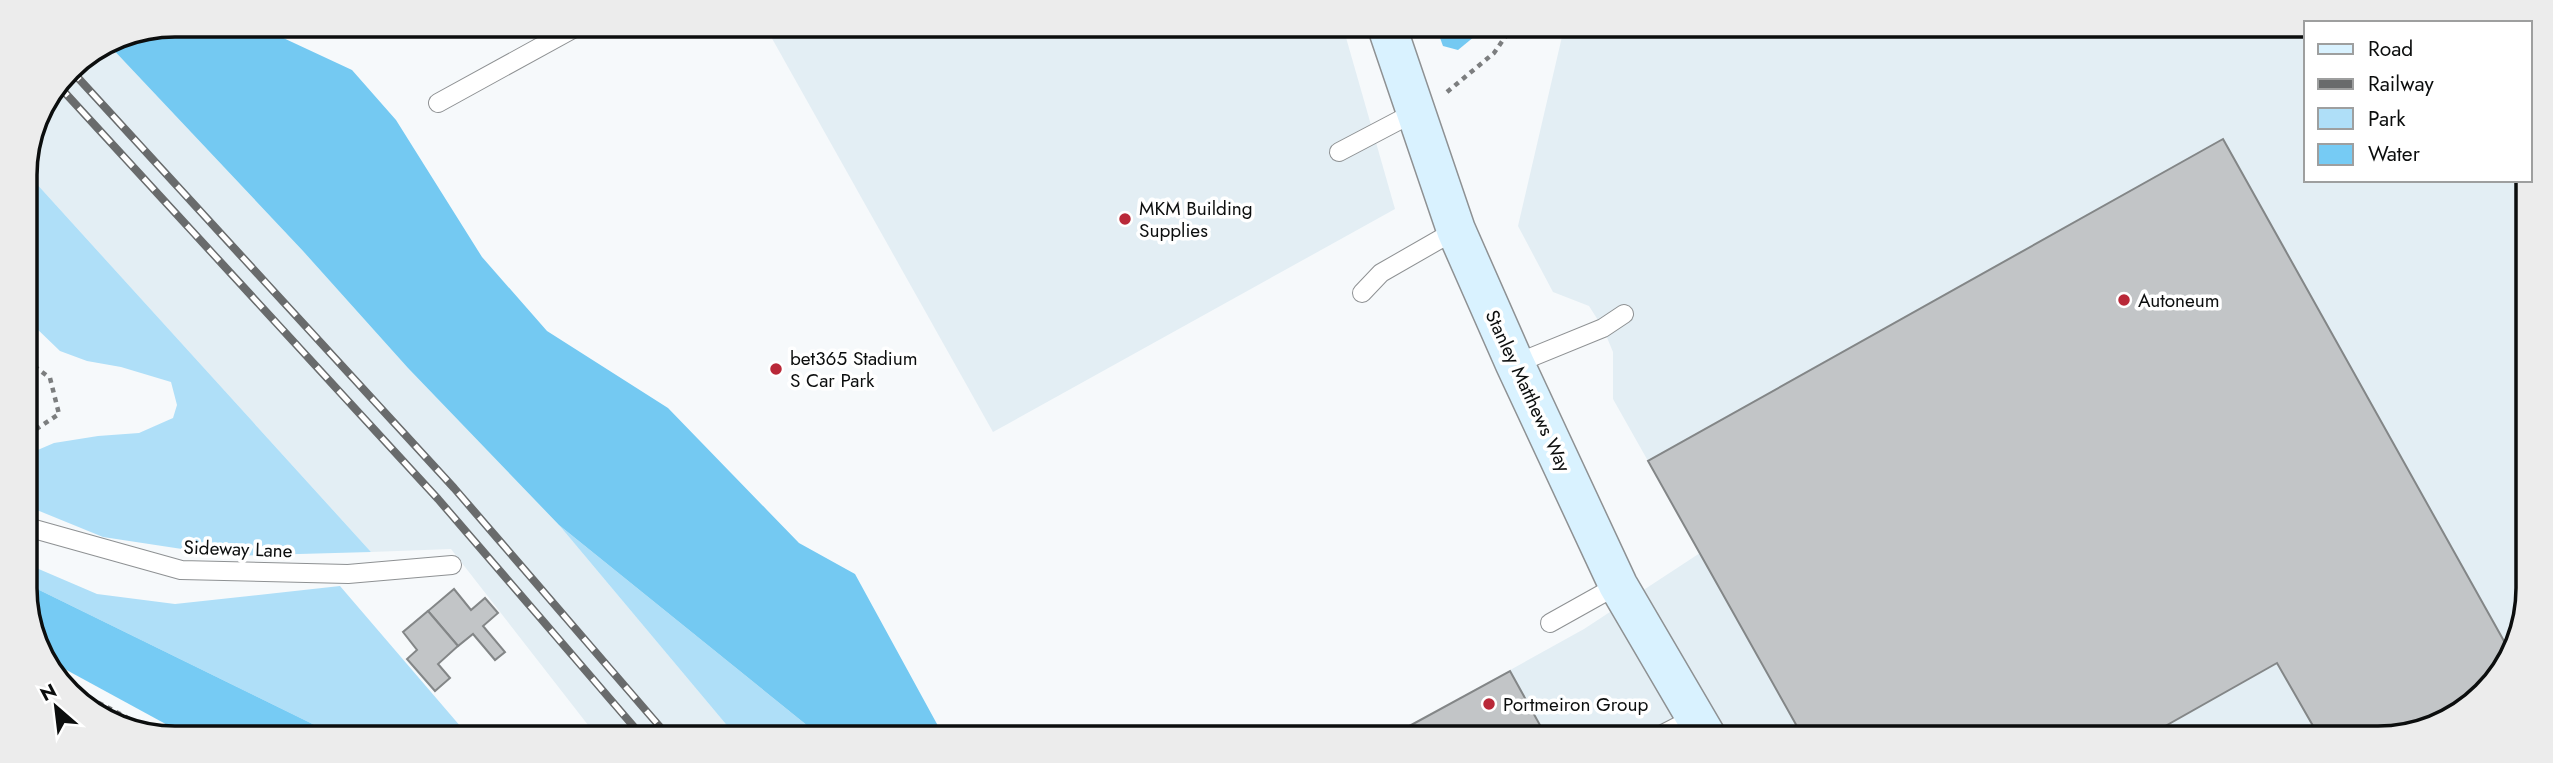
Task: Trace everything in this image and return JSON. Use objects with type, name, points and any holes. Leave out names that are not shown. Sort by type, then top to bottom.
[{"type":"main road","name":"Stanley Matthews Way","points":[[1391,37],[1457,230],[1515,365],[1618,586],[1700,726]]},
{"type":"lane","points":[[438,103],[558,37]]},
{"type":"lane","points":[[1339,152],[1417,111]]},
{"type":"lane","points":[[1362,293],[1381,273],[1457,230]]},
{"type":"lane","points":[[1515,365],[1603,328],[1624,314]]},
{"type":"lane","name":"Sideway Lane","points":[[37,530],[181,570],[348,574],[452,565]]},
{"type":"lane","points":[[1550,623],[1618,586]]},
{"type":"path","points":[[1417,111],[1463,80],[1494,53],[1505,37]]},
{"type":"path","points":[[37,368],[50,377],[59,414],[37,429]]},
{"type":"path","points":[[96,702],[127,718]]},
{"type":"shaded area","points":[[166,37],[281,37],[352,70],[396,120],[482,257],[547,331],[668,408],[799,543],[855,574],[938,726],[808,726],[559,525],[408,368],[303,251],[114,51],[139,41]]},
{"type":"shaded area","name":"MKM Building Supplies","points":[[771,37],[1346,37],[1395,209],[993,432]]},
{"type":"shaded area","points":[[1440,37],[1474,37],[1458,50],[1443,46]]},
{"type":"shaded area","points":[[1562,37],[2304,37],[2304,182],[2516,182],[2516,588],[2512,624],[2506,641],[2482,679],[2455,703],[2423,719],[2387,726],[1409,726],[1584,629],[1700,553],[1613,399],[1613,352],[1603,328],[1589,306],[1553,292],[1518,226]]},
{"type":"shaded area","points":[[114,51],[303,251],[408,368],[559,525],[727,726],[589,726],[451,549],[371,552],[37,184],[41,139],[55,106],[77,77]]},
{"type":"green space","points":[[37,184],[371,552],[228,556],[103,537],[37,510],[37,450],[54,443],[139,433],[173,418],[177,405],[171,382],[121,367],[87,361],[60,351],[37,329]]},
{"type":"green space","points":[[559,525],[808,726],[727,726]]},
{"type":"green space","points":[[37,568],[97,594],[175,604],[340,586],[460,726],[317,726],[37,589]]},
{"type":"water","points":[[37,589],[317,726],[169,726],[91,683],[91,672],[70,672],[62,667],[44,633],[39,615]]},
{"type":"building","name":"Autoneum","points":[[2223,139],[2505,643],[2493,665],[2469,692],[2431,716],[2405,724],[2313,726],[2277,663],[2165,726],[1797,726],[1648,461]]},
{"type":"building","points":[[454,589],[471,610],[485,598],[498,613],[483,626],[505,652],[495,660],[473,634],[458,646],[428,611]]},
{"type":"building","points":[[428,611],[458,646],[438,664],[450,678],[435,691],[407,659],[417,650],[403,632]]},
{"type":"building","name":"Portmeiron Group","points":[[1510,671],[1540,726],[1409,726]]},
{"type":"railway","points":[[77,77],[454,488],[659,726]]},
{"type":"railway","points":[[65,92],[438,499],[633,726]]},
{"type":"place","name":"MKM Building Supplies","points":[[1125,219]]},
{"type":"place","name":"Autoneum","points":[[2124,300]]},
{"type":"place","name":"bet365 Stadium S Car Park","points":[[776,369]]},
{"type":"place","name":"Portmeiron Group","points":[[1489,704]]}]
